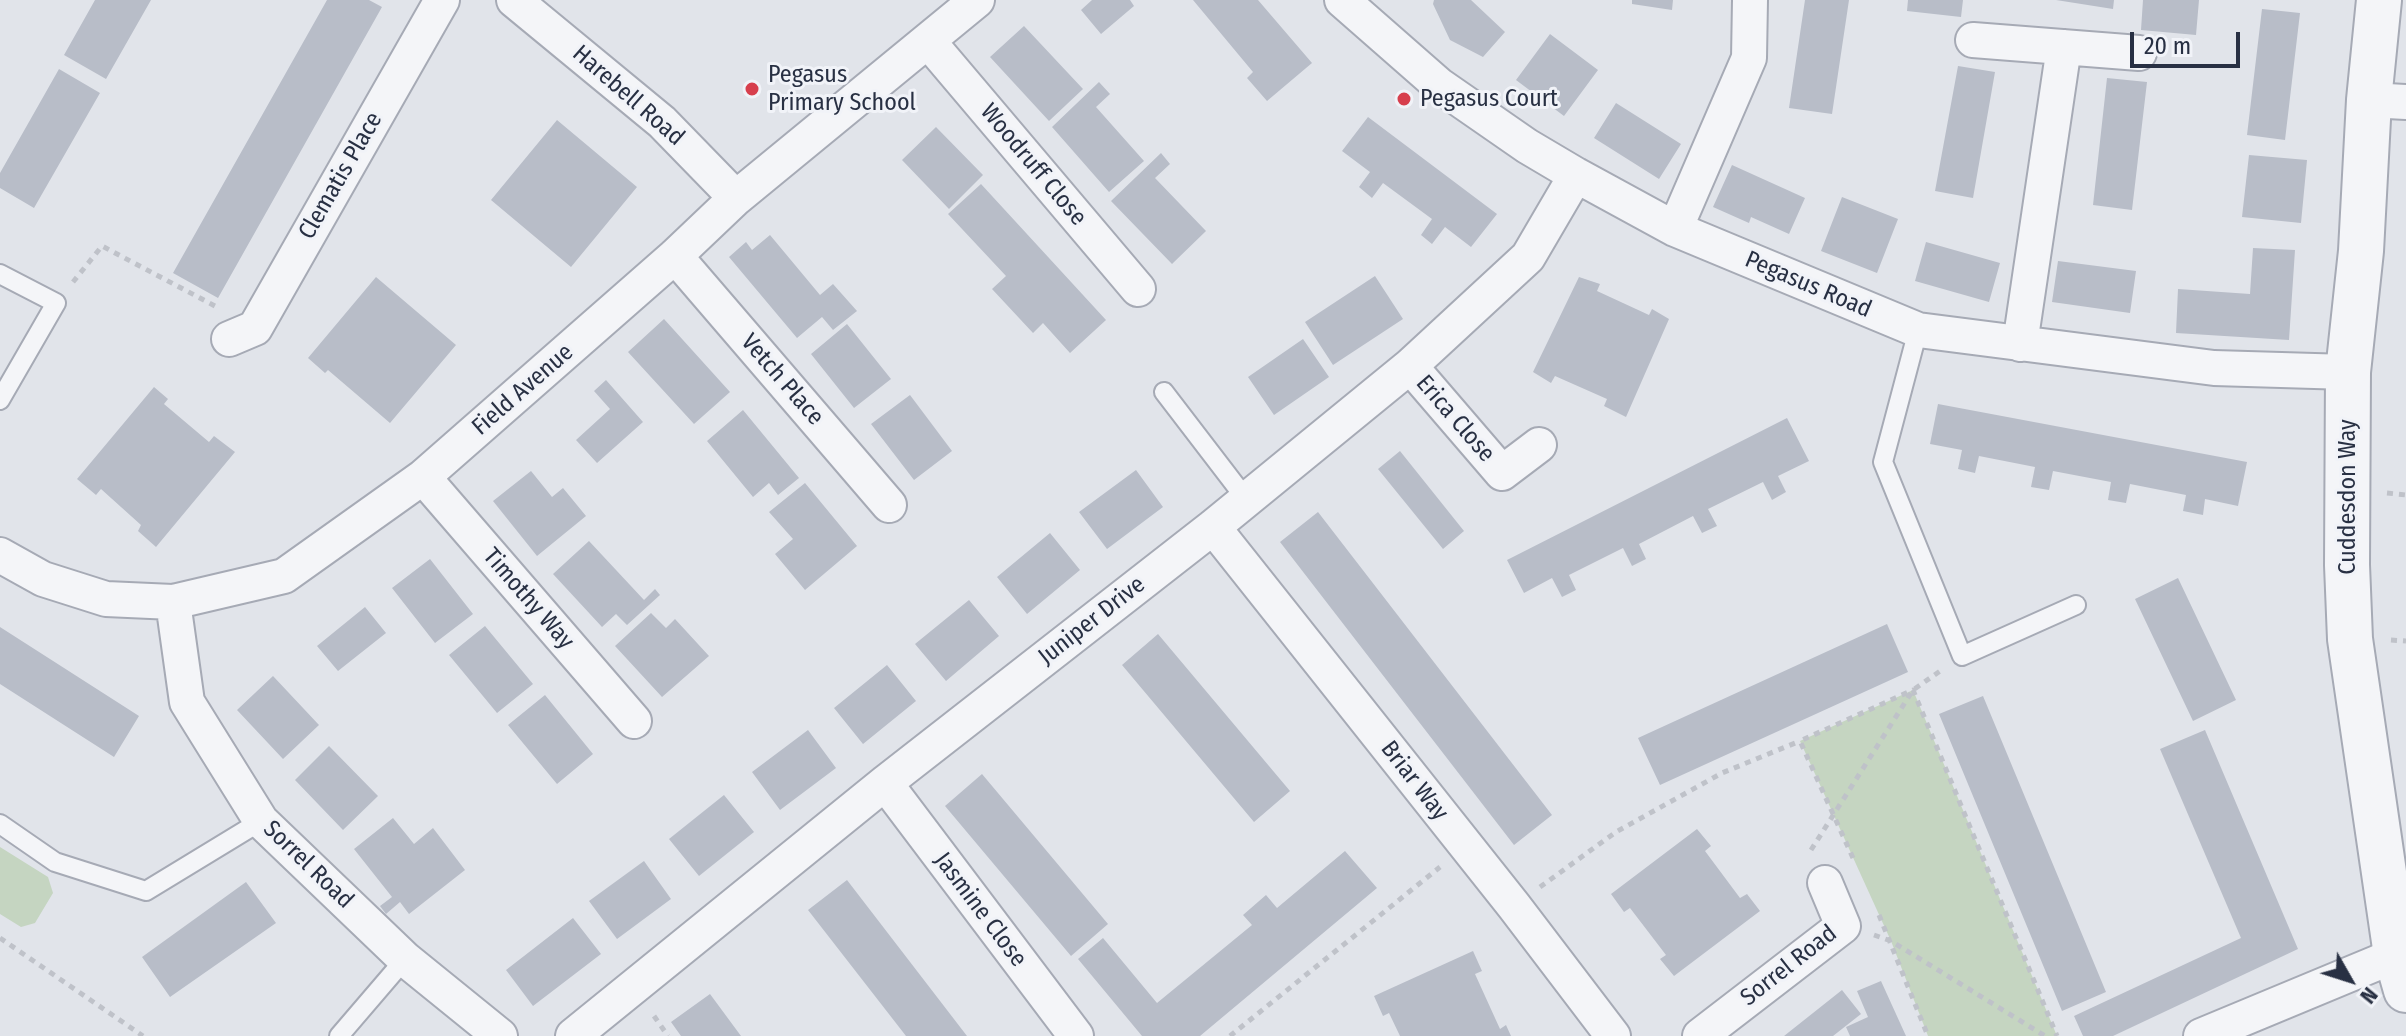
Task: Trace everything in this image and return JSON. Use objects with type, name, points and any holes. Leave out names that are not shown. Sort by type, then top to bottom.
[{"type":"street","name":"Clematis Place","points":[[242,333],[442,0]]},
{"type":"street","name":"Harebell Road","points":[[514,0],[662,122],[736,198]]},
{"type":"street","name":"Field Avenue","points":[[0,555],[43,579],[106,599],[173,602],[284,576],[423,477],[675,256],[736,198],[977,0]]},
{"type":"street","name":"Pegasus Road","points":[[1342,0],[1439,85],[1527,146],[1576,175],[1675,229],[1918,330],[2214,368],[2348,372]]},
{"type":"street","points":[[1675,229],[1749,58],[1750,0]]},
{"type":"street","name":"Cuddesdon Way","points":[[2379,0],[2388,101],[2361,251],[2348,372],[2347,565],[2350,639],[2401,973]]},
{"type":"street","points":[[1973,40],[2139,53]]},
{"type":"street","name":"Woodruff Close","points":[[928,41],[1138,289]]},
{"type":"street","points":[[2020,344],[2064,47]]},
{"type":"street","name":"Juniper Drive","points":[[573,1036],[885,783],[1213,527],[1410,366],[1528,257],[1576,175]]},
{"type":"street","name":"Vetch Place","points":[[675,256],[889,505]]},
{"type":"street","name":"Erica Close","points":[[1410,366],[1502,473],[1539,445]]},
{"type":"street","name":"Timothy Way","points":[[423,477],[634,721]]},
{"type":"street","name":"Briar Way","points":[[1213,527],[1514,906],[1613,1036]]},
{"type":"street","name":"Sorrel Road","points":[[173,602],[187,702],[261,821],[405,959],[500,1036]]},
{"type":"street","name":"Jasmine Close","points":[[885,783],[1076,1036]]},
{"type":"street","name":"Sorrel Road","points":[[1700,1036],[1843,926],[1825,883]]},
{"type":"street","points":[[2201,1036],[2401,973]]},
{"type":"lane","points":[[0,274],[56,303],[0,400]]},
{"type":"lane","points":[[1918,330],[1883,462],[1962,656],[2076,605]]},
{"type":"lane","points":[[1164,392],[1246,499]]},
{"type":"lane","points":[[0,824],[55,862],[146,891],[261,821]]},
{"type":"lane","points":[[339,1036],[405,959]]},
{"type":"path","points":[[56,303],[102,246],[242,333]]},
{"type":"path","points":[[1514,906],[1616,832],[1722,773],[1913,690],[1962,656]]},
{"type":"path","points":[[1825,883],[1803,863],[1913,690]]},
{"type":"path","points":[[1913,690],[2057,1036]]},
{"type":"path","points":[[1800,741],[1853,859]]},
{"type":"path","points":[[1230,1036],[1466,846]]},
{"type":"path","points":[[1879,913],[1928,1036]]},
{"type":"path","points":[[1843,926],[1891,941],[2045,1036]]},
{"type":"path","points":[[0,938],[143,1036]]},
{"type":"green space","points":[[1913,690],[2057,1036],[1928,1036],[1891,941],[1800,741]]},
{"type":"green space","points":[[0,847],[48,877],[53,893],[35,923],[21,927],[0,914]]},
{"type":"building","points":[[95,0],[151,0],[106,79],[64,55]]},
{"type":"building","points":[[327,0],[369,0],[382,7],[218,298],[173,273]]},
{"type":"building","points":[[1092,0],[1130,0],[1134,6],[1101,34],[1081,10]]},
{"type":"building","points":[[1193,0],[1258,0],[1312,63],[1267,101],[1247,78],[1253,72]]},
{"type":"building","points":[[1434,0],[1471,0],[1505,32],[1483,57],[1450,40],[1433,4]]},
{"type":"building","points":[[1632,0],[1673,0],[1672,10],[1632,4]]},
{"type":"building","points":[[1805,0],[1849,0],[1832,114],[1789,108]]},
{"type":"building","points":[[1908,0],[1963,0],[1961,17],[1907,11]]},
{"type":"building","points":[[2056,0],[2114,0],[2113,9]]},
{"type":"building","points":[[2143,0],[2199,0],[2196,35],[2141,30]]},
{"type":"building","points":[[2262,9],[2300,13],[2285,140],[2247,135]]},
{"type":"building","points":[[1024,26],[1083,89],[1049,121],[990,57]]},
{"type":"building","points":[[1550,34],[1598,70],[1564,116],[1516,80]]},
{"type":"building","points":[[1958,66],[1995,72],[1973,198],[1935,191]]},
{"type":"building","points":[[59,69],[100,93],[34,208],[0,188],[0,173]]},
{"type":"building","points":[[2107,78],[2147,82],[2132,210],[2093,205]]},
{"type":"building","points":[[1099,82],[1110,94],[1096,107],[1144,161],[1109,192],[1052,127]]},
{"type":"building","points":[[1616,103],[1681,144],[1659,179],[1594,138]]},
{"type":"building","points":[[1368,117],[1497,214],[1471,247],[1445,227],[1432,244],[1421,235],[1432,219],[1383,183],[1372,198],[1359,187],[1370,172],[1342,151]]},
{"type":"building","points":[[557,120],[637,187],[571,267],[491,200]]},
{"type":"building","points":[[936,127],[983,175],[949,209],[902,160]]},
{"type":"building","points":[[1161,153],[1170,164],[1155,178],[1206,231],[1172,264],[1111,201]]},
{"type":"building","points":[[2249,155],[2307,160],[2301,223],[2242,217]]},
{"type":"building","points":[[1732,165],[1805,198],[1789,234],[1751,217],[1749,223],[1713,207]]},
{"type":"building","points":[[981,184],[1106,320],[1070,353],[1043,323],[1033,333],[992,289],[1006,276],[948,214]]},
{"type":"building","points":[[1842,197],[1898,219],[1877,273],[1821,251]]},
{"type":"building","points":[[770,235],[820,295],[833,284],[857,311],[833,330],[822,317],[797,338],[729,257],[746,242],[752,250]]},
{"type":"building","points":[[1926,242],[2000,263],[1989,302],[1915,281]]},
{"type":"building","points":[[2253,248],[2295,250],[2289,340],[2176,333],[2178,289],[2250,294]]},
{"type":"building","points":[[2058,261],[2136,271],[2130,313],[2052,302]]},
{"type":"building","points":[[1375,276],[1403,319],[1333,365],[1305,322]]},
{"type":"building","points":[[376,277],[456,345],[390,423],[328,370],[325,373],[308,358]]},
{"type":"building","points":[[1579,277],[1600,284],[1597,291],[1649,315],[1652,309],[1669,319],[1626,417],[1604,406],[1607,399],[1555,376],[1551,383],[1533,372]]},
{"type":"building","points":[[664,319],[730,392],[694,424],[628,352]]},
{"type":"building","points":[[847,324],[891,379],[854,408],[811,354]]},
{"type":"building","points":[[1303,339],[1329,377],[1274,415],[1248,377]]},
{"type":"building","points":[[606,380],[643,422],[597,463],[576,440],[610,409],[594,391]]},
{"type":"building","points":[[154,387],[168,399],[164,404],[209,442],[214,436],[235,452],[156,547],[138,531],[141,525],[101,489],[96,495],[77,479]]},
{"type":"building","points":[[910,395],[952,451],[914,480],[871,424]]},
{"type":"building","points":[[1938,404],[2247,462],[2238,506],[2205,499],[2203,515],[2183,511],[2186,495],[2130,484],[2126,503],[2108,500],[2111,482],[2053,471],[2049,490],[2031,487],[2035,467],[1979,456],[1975,473],[1958,469],[1962,450],[1930,444]]},
{"type":"building","points":[[743,410],[799,478],[778,495],[769,483],[753,497],[707,441]]},
{"type":"building","points":[[1787,418],[1809,461],[1778,476],[1786,492],[1772,500],[1763,482],[1708,509],[1717,526],[1702,533],[1693,516],[1639,544],[1646,559],[1632,566],[1623,548],[1569,575],[1576,590],[1562,597],[1552,578],[1524,593],[1507,560]]},
{"type":"building","points":[[1400,451],[1464,531],[1443,549],[1378,469]]},
{"type":"building","points":[[1136,470],[1163,507],[1107,549],[1079,512]]},
{"type":"building","points":[[531,471],[552,497],[563,488],[586,516],[537,556],[493,501]]},
{"type":"building","points":[[805,483],[857,546],[805,590],[775,554],[793,539],[769,512]]},
{"type":"building","points":[[1318,512],[1552,815],[1514,845],[1280,542]]},
{"type":"building","points":[[1050,533],[1080,570],[1027,614],[997,577]]},
{"type":"building","points":[[589,541],[644,600],[655,589],[660,595],[627,625],[616,614],[602,627],[553,574]]},
{"type":"building","points":[[430,559],[473,614],[435,643],[392,588]]},
{"type":"building","points":[[2178,578],[2236,700],[2193,721],[2135,599]]},
{"type":"building","points":[[969,600],[999,636],[946,681],[915,644]]},
{"type":"building","points":[[365,607],[386,633],[338,671],[317,646]]},
{"type":"building","points":[[651,613],[666,628],[675,619],[709,656],[662,697],[615,646]]},
{"type":"building","points":[[1887,624],[1908,672],[1660,785],[1638,738]]},
{"type":"building","points":[[485,626],[533,684],[497,713],[449,655]]},
{"type":"building","points":[[0,627],[139,716],[114,757],[0,684]]},
{"type":"building","points":[[1158,634],[1290,791],[1254,822],[1122,665]]},
{"type":"building","points":[[887,665],[916,701],[863,744],[834,708]]},
{"type":"building","points":[[273,676],[319,725],[283,759],[237,710]]},
{"type":"building","points":[[545,695],[593,754],[557,784],[508,725]]},
{"type":"building","points":[[1983,696],[2106,992],[2062,1011],[1939,714]]},
{"type":"building","points":[[808,730],[836,768],[780,810],[752,772]]},
{"type":"building","points":[[2205,730],[2298,949],[2113,1036],[2083,1036],[2074,1016],[2241,938],[2160,749]]},
{"type":"building","points":[[329,746],[378,796],[343,830],[295,780]]},
{"type":"building","points":[[982,774],[1108,924],[1071,956],[945,806]]},
{"type":"building","points":[[724,795],[754,832],[699,876],[669,839]]},
{"type":"building","points":[[393,818],[414,844],[433,828],[465,870],[409,914],[400,902],[386,914],[380,906],[392,897],[354,849]]},
{"type":"building","points":[[1697,829],[1711,846],[1705,851],[1740,898],[1747,894],[1760,911],[1674,976],[1660,959],[1666,955],[1630,908],[1624,912],[1611,894]]},
{"type":"building","points":[[1345,851],[1377,888],[1200,1036],[1142,1036],[1078,959],[1103,938],[1157,1003],[1252,925],[1243,915],[1266,895],[1277,908]]},
{"type":"building","points":[[644,861],[671,899],[617,939],[589,901]]},
{"type":"building","points":[[847,880],[967,1036],[906,1036],[808,910]]},
{"type":"building","points":[[246,882],[276,923],[170,997],[142,957]]},
{"type":"building","points":[[573,918],[601,954],[533,1006],[506,970]]},
{"type":"building","points":[[1473,951],[1482,971],[1475,974],[1500,1029],[1506,1025],[1511,1036],[1400,1036],[1389,1013],[1383,1016],[1374,996]]},
{"type":"building","points":[[1881,981],[1906,1036],[1850,1036],[1846,1027],[1868,1017],[1857,991]]},
{"type":"building","points":[[1842,990],[1861,1014],[1833,1036],[1784,1036]]},
{"type":"building","points":[[710,994],[741,1036],[681,1036],[671,1022]]},
{"type":"place","name":"Pegasus Primary School","points":[[752,89]]},
{"type":"place","name":"Pegasus Court","points":[[1404,99]]}]
